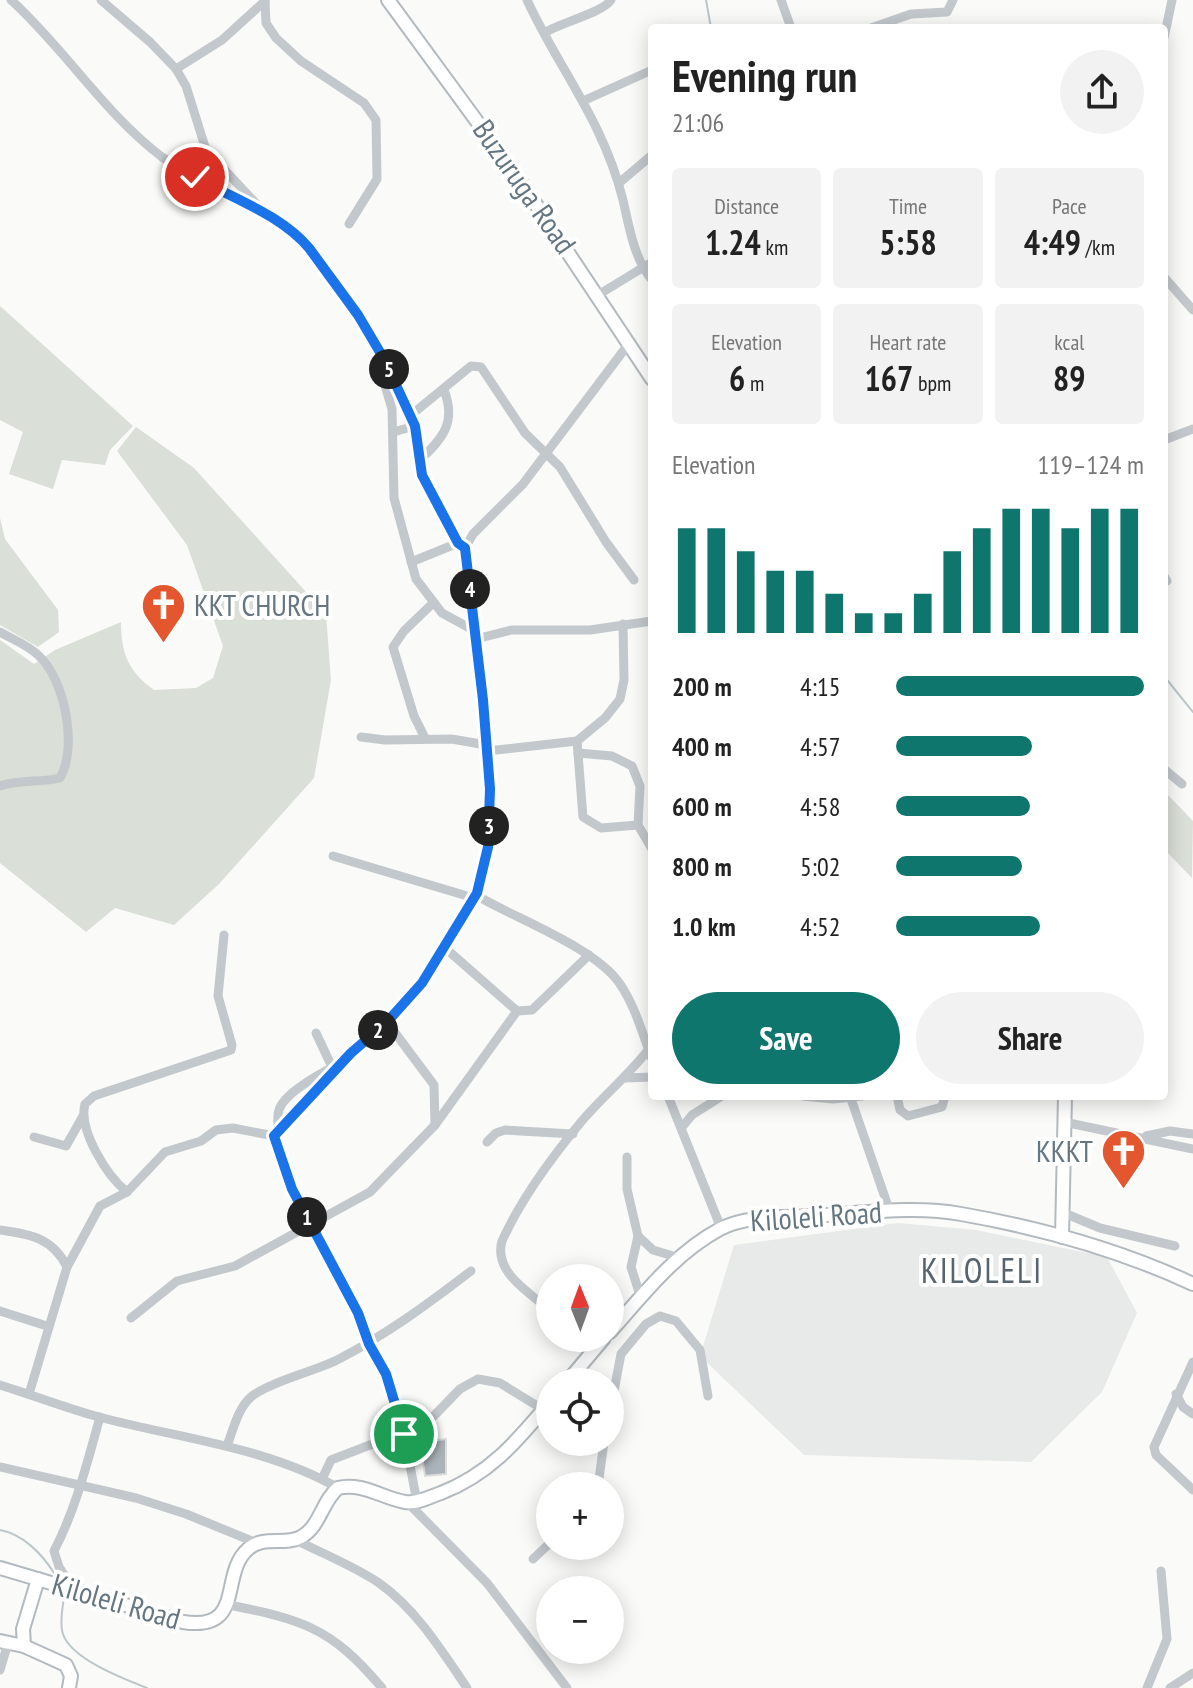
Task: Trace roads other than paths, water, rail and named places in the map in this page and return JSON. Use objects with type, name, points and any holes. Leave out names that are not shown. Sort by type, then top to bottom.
[{"type":"main road","name":"Buzuruga Road","points":[[388,0],[487,133],[598,295],[627,346],[647,366]]},
{"type":"main road","points":[[1062,1237],[1065,1100]]},
{"type":"main road","name":"Kiloleli Road","points":[[624,1315],[640,1295],[680,1258],[721,1228],[754,1220],[890,1212],[961,1214],[1062,1237],[1119,1254],[1193,1284]]},
{"type":"main road","points":[[579,1368],[592,1352]]},
{"type":"main road","points":[[257,1543],[296,1540],[313,1526],[338,1488],[362,1487],[413,1502],[481,1474],[516,1444],[536,1420]]},
{"type":"main road","name":"Kiloleli Road","points":[[0,1568],[200,1625],[214,1621],[225,1604],[243,1555],[257,1543]]},
{"type":"main road","points":[[24,1646],[23,1629],[38,1579]]},
{"type":"main road","points":[[4,1642],[24,1646],[66,1665],[71,1676],[69,1688]]},
{"type":"street","points":[[11,0],[103,102],[160,155],[264,213],[300,238],[358,315],[384,359],[415,426],[422,475],[462,546],[476,635],[486,748],[489,832],[475,896],[422,983],[387,1022],[342,1062],[299,1112],[276,1133],[233,1128],[216,1130],[201,1141],[165,1152],[127,1192],[100,1206],[67,1267],[29,1394]]},
{"type":"street","points":[[101,0],[176,69],[186,86],[206,150],[264,213]]},
{"type":"street","points":[[527,0],[599,129],[619,183],[641,267],[648,275]]},
{"type":"street","points":[[546,32],[603,8],[611,0]]},
{"type":"street","points":[[781,0],[790,24]]},
{"type":"street","points":[[882,24],[911,14],[947,12],[953,0]]},
{"type":"street","points":[[1167,24],[1172,0]]},
{"type":"street","points":[[176,69],[222,40],[268,1]]},
{"type":"street","points":[[268,1],[266,23],[276,38],[301,61],[364,103],[376,120],[377,179],[349,224]]},
{"type":"street","points":[[583,101],[648,72]]},
{"type":"street","points":[[619,183],[648,158]]},
{"type":"street","points":[[598,295],[648,264]]},
{"type":"street","points":[[1168,282],[1193,310]]},
{"type":"street","points":[[411,562],[462,546],[523,484],[627,346]]},
{"type":"street","points":[[384,359],[384,382],[391,400],[394,498],[416,579],[433,603],[455,623],[476,635],[511,630],[590,630],[648,621]]},
{"type":"street","points":[[411,415],[471,366],[481,367],[525,433],[560,467],[609,547],[634,580]]},
{"type":"street","points":[[419,461],[448,428],[450,411],[444,390]]},
{"type":"street","points":[[393,432],[415,426]]},
{"type":"street","points":[[1168,438],[1193,429]]},
{"type":"street","points":[[425,738],[414,716],[393,647],[404,631],[433,603]]},
{"type":"street","points":[[361,737],[385,740],[452,739],[486,748],[577,741],[605,718],[620,699],[626,662],[623,624]]},
{"type":"street","points":[[0,632],[39,656],[60,696],[71,737],[67,766],[60,778],[49,781],[28,779],[0,786]]},
{"type":"street","points":[[577,741],[583,817],[601,828],[638,825]]},
{"type":"street","points":[[578,753],[612,756],[632,766],[640,786],[638,825],[648,842]]},
{"type":"street","points":[[1168,772],[1182,784]]},
{"type":"street","points":[[333,856],[475,896],[589,955],[619,981],[648,1049]]},
{"type":"street","points":[[34,1137],[66,1146],[83,1116],[85,1104],[94,1096],[231,1050],[218,996],[224,935]]},
{"type":"street","points":[[444,947],[517,1011],[532,1010],[589,955]]},
{"type":"street","points":[[131,1318],[177,1281],[235,1266],[370,1192],[435,1125],[517,1011]]},
{"type":"street","points":[[387,1022],[434,1085],[435,1125]]},
{"type":"street","points":[[316,1033],[332,1067]]},
{"type":"street","points":[[536,1298],[515,1281],[503,1265],[500,1250],[506,1233],[573,1134],[648,1056]]},
{"type":"street","points":[[342,1062],[308,1081],[282,1104],[278,1112],[276,1133],[292,1189],[358,1313],[369,1344],[391,1388],[404,1434],[413,1502],[487,1583],[567,1688]]},
{"type":"street","points":[[626,1078],[648,1077]]},
{"type":"street","points":[[670,1100],[683,1126],[721,1228]]},
{"type":"street","points":[[683,1126],[692,1115],[716,1100]]},
{"type":"street","points":[[851,1100],[890,1212]]},
{"type":"street","points":[[898,1100],[900,1110],[908,1116],[942,1107],[944,1100]]},
{"type":"street","points":[[83,1116],[103,1167],[127,1192]]},
{"type":"street","points":[[1064,1122],[1193,1149]]},
{"type":"street","points":[[487,1142],[496,1133],[505,1130],[573,1134]]},
{"type":"street","points":[[1143,1137],[1170,1131],[1193,1134]]},
{"type":"street","points":[[627,1157],[627,1189],[638,1236],[631,1267],[640,1295]]},
{"type":"street","points":[[1064,1213],[1100,1228],[1175,1246]]},
{"type":"street","points":[[0,1230],[42,1239],[56,1250],[67,1267]]},
{"type":"street","points":[[638,1236],[653,1250],[680,1258]]},
{"type":"street","points":[[227,1446],[242,1409],[257,1392],[316,1370],[369,1344],[417,1313],[471,1271]]},
{"type":"street","points":[[0,1311],[47,1326]]},
{"type":"street","points":[[618,1368],[621,1354],[646,1324],[660,1316],[676,1321],[700,1350],[708,1396]]},
{"type":"street","points":[[1193,1362],[1176,1394],[1154,1452],[1193,1490]]},
{"type":"street","points":[[322,1479],[331,1460],[427,1423],[460,1389],[478,1379],[491,1379],[536,1402]]},
{"type":"street","points":[[0,1385],[100,1417],[227,1446],[322,1479],[338,1488]]},
{"type":"street","points":[[1176,1394],[1183,1407],[1193,1414]]},
{"type":"street","points":[[75,1591],[59,1567],[54,1551],[67,1526],[81,1486],[100,1417]]},
{"type":"street","points":[[0,1467],[174,1510],[257,1543]]},
{"type":"street","points":[[296,1540],[363,1574],[394,1596],[411,1612],[467,1688]]},
{"type":"street","points":[[533,1559],[536,1556]]},
{"type":"street","points":[[1148,1688],[1167,1639],[1161,1571]]},
{"type":"street","points":[[225,1604],[311,1626],[342,1646],[382,1688]]},
{"type":"street","points":[[0,1670],[4,1642]]},
{"type":"street","points":[[1170,1688],[1193,1673]]},
{"type":"waterway","points":[[706,0],[710,24]]},
{"type":"waterway","points":[[1168,681],[1193,712]]},
{"type":"waterway","points":[[0,1530],[31,1546],[54,1573]]},
{"type":"waterway","points":[[64,1596],[61,1625],[63,1634],[76,1652],[99,1667],[147,1688]]},
{"type":"place","name":"KKT CHURCH","points":[[163,645]]},
{"type":"place","name":"KKKT","points":[[1124,1191]]},
{"type":"district","name":"KILOLELI","points":[[982,1271]]}]
